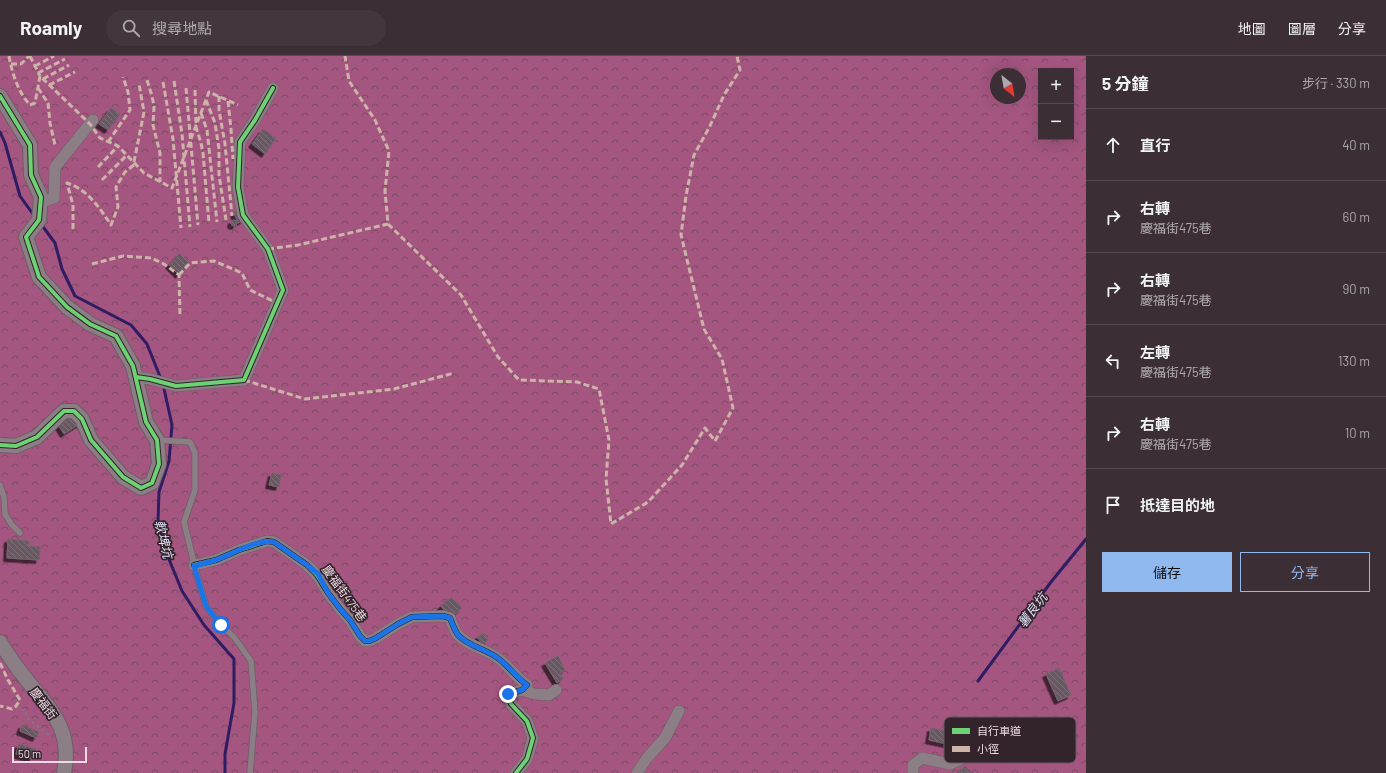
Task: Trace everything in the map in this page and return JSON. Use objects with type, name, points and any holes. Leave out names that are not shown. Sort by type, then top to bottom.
[{"type":"street","points":[[143,378],[176,386],[244,380],[283,290],[268,249],[243,216],[238,187],[240,142],[255,120],[273,88]]},
{"type":"street","points":[[0,96],[30,145],[31,175],[41,200],[39,220],[26,238],[39,277],[67,307],[90,324],[116,336],[133,366],[143,378],[146,422],[157,440],[159,464],[152,483],[141,488],[123,477],[91,440],[82,419],[74,411],[64,411],[37,437],[16,446],[0,445]]},
{"type":"street","points":[[41,200],[54,198],[55,167],[93,120]]},
{"type":"street","name":"慶福街475巷","points":[[194,566],[216,560],[239,550],[267,541],[274,542],[318,574],[332,599],[365,641],[376,638],[412,617],[443,616],[450,618],[458,634],[475,647],[481,648],[498,658],[527,685],[522,690]]},
{"type":"street","name":"慶福街","points":[[0,642],[22,675],[50,708],[61,726],[64,745],[64,773]]},
{"type":"street","points":[[516,773],[527,759],[533,738],[527,721],[511,704],[508,694],[522,690],[535,694],[549,695],[556,690]]},
{"type":"street","points":[[637,773],[647,758],[665,738],[679,711]]},
{"type":"street","points":[[913,773],[913,765],[922,758],[944,763]]},
{"type":"lane","points":[[157,440],[190,442],[195,453],[195,490],[184,522],[194,566],[206,606],[221,625],[234,637],[251,661],[255,712],[250,773]]},
{"type":"lane","points":[[0,484],[4,496],[5,514],[12,525],[20,533]]},
{"type":"path","points":[[16,706],[26,712],[28,718],[52,737]]},
{"type":"green space","points":[[0,56],[1086,56],[1086,773],[0,773]]},
{"type":"building","points":[[111,108],[120,114],[108,130],[99,124]]},
{"type":"building","points":[[263,129],[276,138],[265,154],[252,144]]},
{"type":"building","points":[[239,211],[244,220],[238,223],[234,213]]},
{"type":"building","points":[[234,220],[237,223],[234,226],[231,223]]},
{"type":"building","points":[[180,253],[190,263],[179,275],[169,265]]},
{"type":"building","points":[[68,415],[81,423],[64,434],[57,423]]},
{"type":"building","points":[[272,473],[281,475],[279,487],[269,485]]},
{"type":"building","points":[[8,539],[29,541],[28,546],[40,547],[39,560],[7,558]]},
{"type":"building","points":[[452,597],[462,608],[450,618],[441,606]]},
{"type":"building","points":[[484,633],[488,640],[482,644],[477,637]]},
{"type":"building","points":[[558,656],[565,670],[560,673],[563,679],[557,683],[545,663]]},
{"type":"building","points":[[1059,668],[1071,695],[1058,701],[1046,674]]},
{"type":"building","points":[[22,725],[39,732],[36,738],[20,731]]},
{"type":"building","points":[[931,728],[944,731],[944,743],[929,740]]},
{"type":"building","points":[[19,744],[36,749],[32,759],[16,754]]},
{"type":"building","points":[[965,766],[972,773],[958,773]]},
{"type":"waterway","name":"軟埤坑","points":[[0,132],[5,143],[20,196],[35,217]]},
{"type":"waterway","name":"軟埤坑","points":[[41,224],[55,243],[62,269],[75,296],[131,325],[147,344],[161,379]]},
{"type":"waterway","name":"軟埤坑","points":[[163,384],[172,425],[169,461],[159,492],[158,521],[166,552],[182,591],[204,625],[234,659],[234,703],[225,754],[225,773]]},
{"type":"waterway","name":"薯良坑","points":[[978,681],[1051,582],[1086,539]]},
{"type":"marked path","points":[[9,56],[16,82],[30,105],[35,103],[40,76],[90,124],[100,138],[118,146],[144,173],[172,188],[209,92],[238,105]]},
{"type":"marked path","points":[[11,64],[21,64],[29,56]]},
{"type":"marked path","points":[[30,56],[40,76]]},
{"type":"marked path","points":[[35,66],[54,56]]},
{"type":"marked path","points":[[268,249],[298,245],[388,224],[385,191],[389,151],[375,120],[349,81],[345,56]]},
{"type":"marked path","points":[[388,224],[461,295],[498,357],[519,380],[577,382],[599,389],[609,440],[606,479],[611,524],[648,502],[682,465],[705,428],[715,441],[733,408],[722,359],[704,329],[681,235],[686,196],[694,155],[710,126],[724,95],[740,70],[737,56]]},
{"type":"marked path","points":[[38,73],[65,59]]},
{"type":"marked path","points":[[43,79],[69,65]]},
{"type":"marked path","points":[[49,85],[75,72]]},
{"type":"marked path","points":[[108,142],[130,110],[128,92],[123,77]]},
{"type":"marked path","points":[[147,80],[154,106],[153,125],[160,153],[160,182]]},
{"type":"marked path","points":[[174,81],[182,134],[190,227]]},
{"type":"marked path","points":[[163,82],[173,139],[181,228]]},
{"type":"marked path","points":[[134,162],[144,112],[139,84]]},
{"type":"marked path","points":[[38,88],[48,103],[50,123],[55,145]]},
{"type":"marked path","points":[[186,88],[198,225]]},
{"type":"marked path","points":[[195,90],[196,127],[203,153],[209,223]]},
{"type":"marked path","points":[[219,96],[219,110],[225,144],[232,216]]},
{"type":"marked path","points":[[206,100],[215,123],[219,149],[219,175],[226,220]]},
{"type":"marked path","points":[[228,101],[233,159]]},
{"type":"marked path","points":[[201,113],[207,130],[217,222]]},
{"type":"marked path","points":[[98,167],[118,146]]},
{"type":"marked path","points":[[102,180],[127,155]]},
{"type":"marked path","points":[[73,229],[73,205],[67,183],[81,190],[87,195],[111,225],[118,207],[116,187],[125,172],[135,164]]},
{"type":"marked path","points":[[92,264],[123,256],[151,258],[164,264],[179,275],[180,315]]},
{"type":"marked path","points":[[179,275],[190,263],[214,261],[242,273],[250,290],[277,303]]},
{"type":"marked path","points":[[244,380],[305,399],[394,389],[454,373]]},
{"type":"marked path","points":[[0,663],[20,700],[12,709],[0,706]]},
{"type":"cycle path","points":[[136,377],[176,386],[244,380],[283,290],[268,249],[243,215],[238,187],[240,142],[255,120],[273,88]]},
{"type":"cycle path","points":[[0,96],[30,145],[31,175],[41,197],[39,220],[26,237],[39,277],[67,307],[90,324],[116,336],[133,366],[146,422],[157,440],[159,464],[152,483],[141,488],[123,477],[91,440],[82,419],[74,411],[64,411],[37,437],[16,446],[0,445]]},
{"type":"cycle path","points":[[194,565],[216,560],[239,550],[267,541],[274,542],[307,565],[317,575],[328,593],[365,641],[376,638],[412,617],[443,616],[450,618],[458,635],[462,639],[503,662],[519,679],[527,685],[522,690],[508,694],[511,704],[527,721],[533,738],[527,759],[516,773]]},
{"type":"route","points":[[221,625],[206,606],[194,566],[216,560],[239,550],[267,541],[274,542],[318,574],[328,593],[365,641],[376,638],[412,617],[443,616],[450,618],[458,634],[475,647],[481,648],[498,658],[527,685],[522,690],[508,694]]}]
